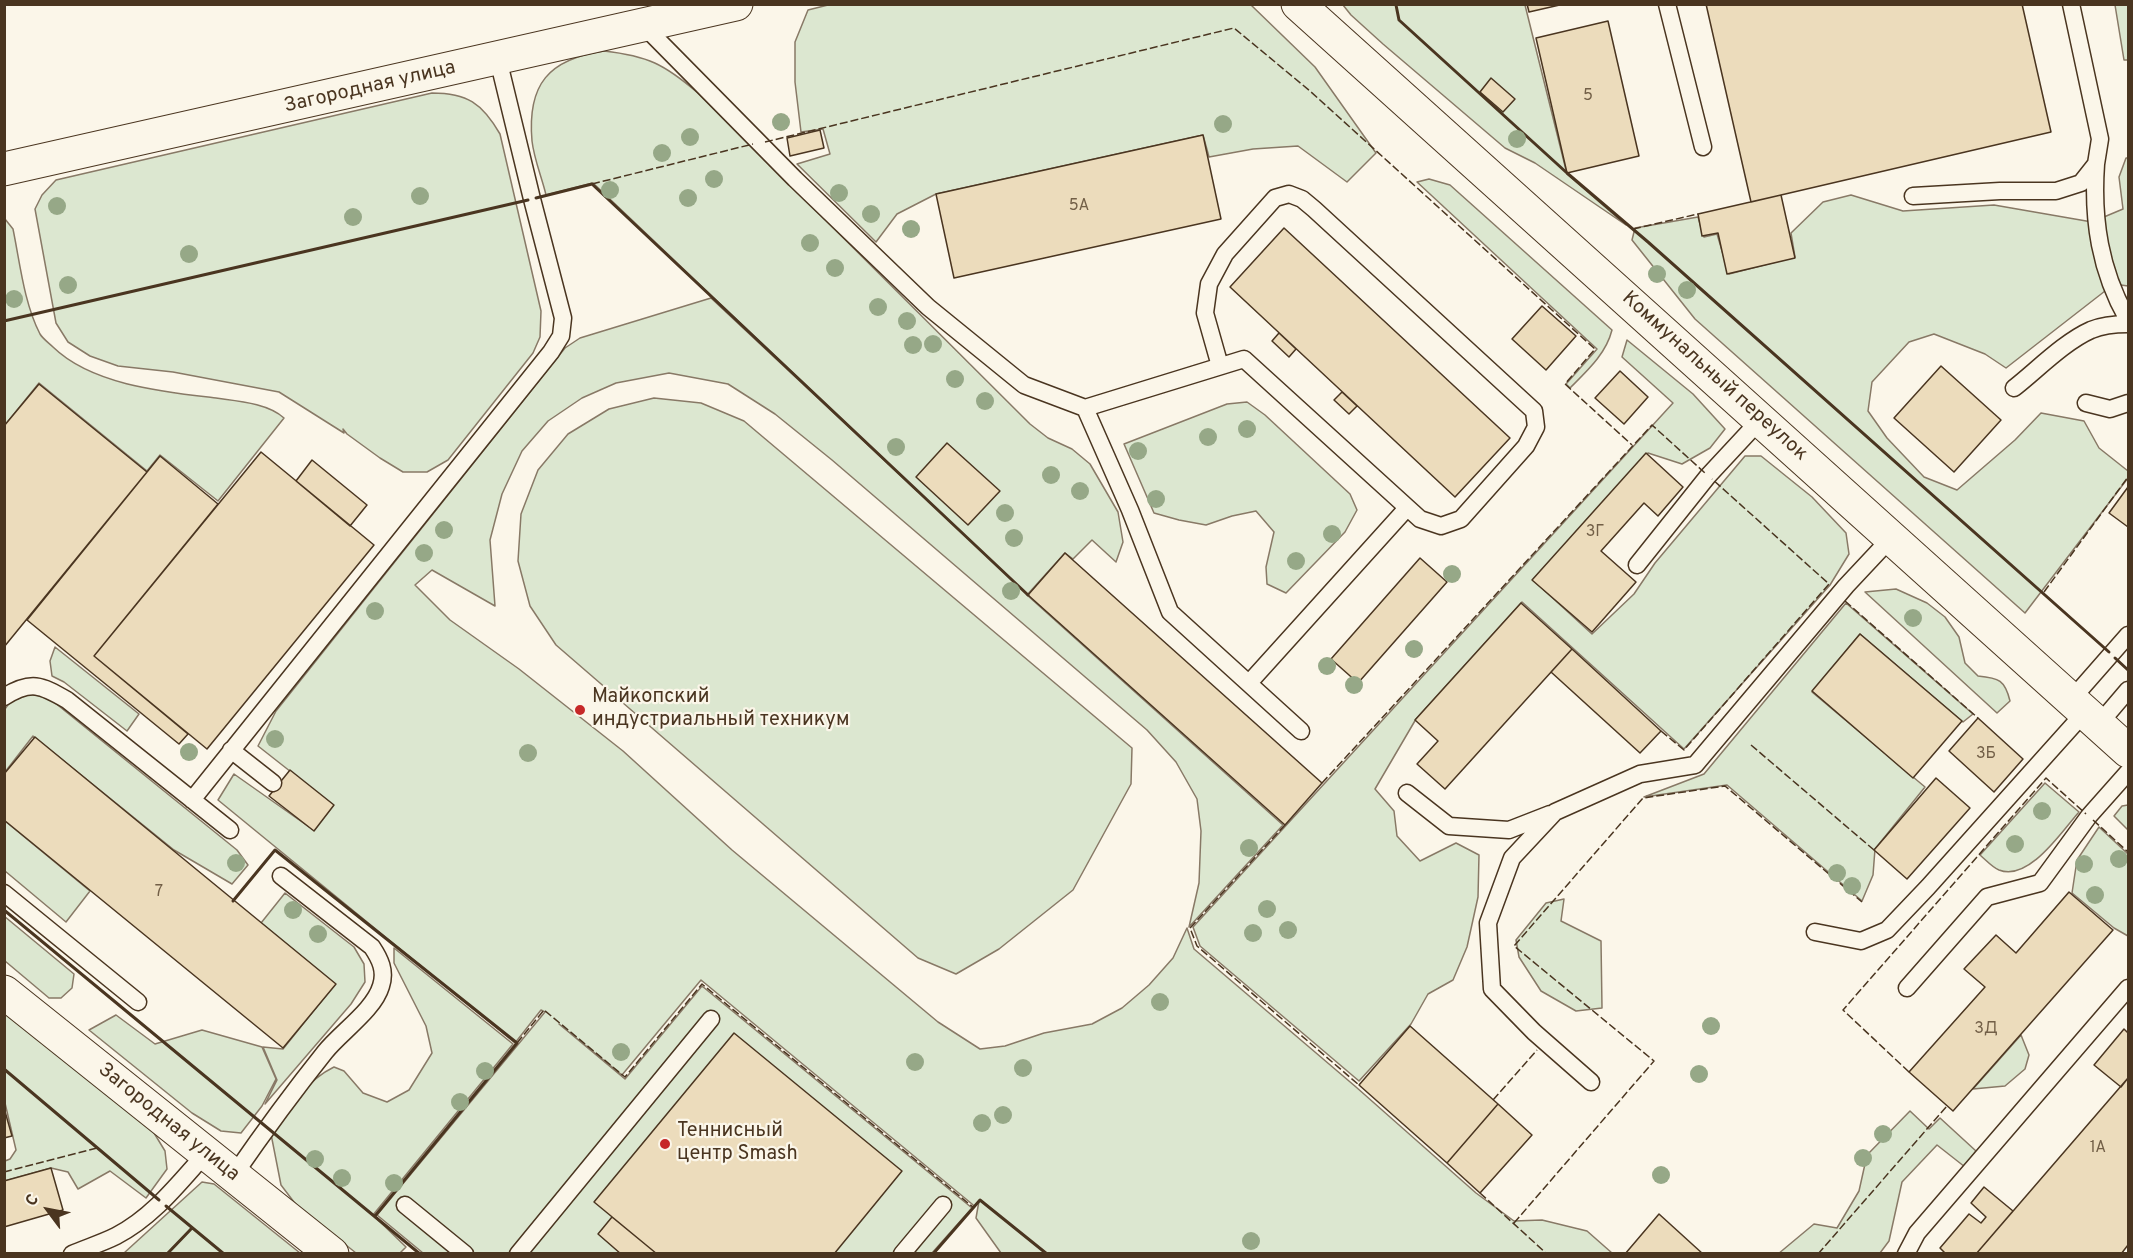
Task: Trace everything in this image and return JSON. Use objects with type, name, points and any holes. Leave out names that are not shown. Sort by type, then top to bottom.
[{"type":"street","name":"Загородная улица","points":[[4,169],[736,4]]},
{"type":"street","name":"Коммунальный переулок","points":[[1304,8],[2128,751]]},
{"type":"street","name":"Загородная улица","points":[[4,992],[332,1254]]},
{"type":"lane","points":[[1667,4],[1703,147]]},
{"type":"lane","points":[[2071,4],[2100,139],[2094,197],[2099,249],[2117,300],[2128,320]]},
{"type":"lane","points":[[644,26],[766,150],[928,307],[1024,385],[1085,408],[1244,359],[1407,508],[1420,519],[1441,526],[1461,519],[1526,446],[1536,428],[1534,411],[1302,199],[1289,194],[1275,198],[1225,254],[1209,284],[1205,313],[1220,366]]},
{"type":"lane","points":[[192,800],[551,352],[561,336],[563,318],[498,59]]},
{"type":"lane","points":[[1913,196],[2000,191],[2056,191],[2081,183],[2096,164]]},
{"type":"lane","points":[[2014,388],[2065,347],[2091,330],[2111,324],[2128,324]]},
{"type":"lane","points":[[2086,404],[2110,409],[2128,403]]},
{"type":"lane","points":[[1085,408],[1130,510],[1170,612],[1301,731]]},
{"type":"lane","points":[[1637,565],[1708,476],[1761,419]]},
{"type":"lane","points":[[1249,683],[1407,508]]},
{"type":"lane","points":[[1407,792],[1449,826],[1509,830],[1556,812],[1640,774],[1695,765],[1846,586],[1891,538]]},
{"type":"lane","points":[[1815,932],[1861,941],[1887,930],[2085,712],[2128,635]]},
{"type":"lane","points":[[4,697],[17,689],[32,685],[47,688],[67,700],[231,830]]},
{"type":"lane","points":[[2085,712],[2128,690]]},
{"type":"lane","points":[[231,750],[273,783]]},
{"type":"lane","points":[[1907,988],[1987,897],[2040,883],[2089,816],[2128,772]]},
{"type":"lane","points":[[1556,812],[1512,858],[1488,922],[1492,990],[1534,1032],[1591,1082]]},
{"type":"lane","points":[[234,1175],[327,1050],[374,1001],[381,987],[383,974],[380,960],[372,947],[281,876]]},
{"type":"lane","points":[[4,892],[138,1002]]},
{"type":"lane","points":[[1906,1254],[1917,1233],[2128,988]]},
{"type":"lane","points":[[518,1254],[711,1019]]},
{"type":"lane","points":[[72,1254],[117,1235],[162,1203],[206,1153]]},
{"type":"lane","points":[[405,1205],[465,1254]]},
{"type":"lane","points":[[902,1254],[943,1205]]},
{"type":"green space","points":[[832,4],[1251,5],[1315,67],[1376,153],[1347,182],[1298,146],[1253,149],[1209,157],[1203,135],[936,194],[897,214],[876,242],[797,164],[830,154],[823,129],[801,132],[795,82],[795,42],[808,10]]},
{"type":"green space","points":[[1343,5],[1525,5],[1567,174],[1626,225],[1535,163],[1505,148],[1383,44]]},
{"type":"green space","points":[[2115,5],[2128,5],[2128,60],[2124,60]]},
{"type":"green space","points":[[604,51],[655,63],[698,93],[1030,424],[1048,438],[1072,449],[1090,464],[1118,512],[1123,542],[1116,562],[1092,540],[1073,559],[1065,553],[1027,595],[1283,825],[1189,927],[1199,883],[1201,831],[1197,799],[1176,762],[1147,730],[832,460],[775,414],[728,384],[669,373],[616,383],[582,398],[548,421],[522,451],[502,494],[490,540],[495,606],[432,570],[415,585],[450,620],[519,669],[623,751],[732,850],[938,1022],[980,1049],[1005,1046],[1044,1033],[1092,1024],[1122,1008],[1149,985],[1173,958],[1187,928],[1194,949],[1476,1193],[1514,1221],[1542,1220],[1587,1231],[1612,1253],[1001,1253],[976,1218],[979,1201],[974,1206],[701,980],[622,1075],[559,1024],[625,1079],[702,986],[972,1208],[932,1253],[423,1253],[377,1215],[545,1012],[541,1010],[515,1043],[218,800],[234,774],[312,829],[333,805],[258,746],[276,711],[565,348],[580,338],[711,298],[917,491],[593,183],[546,195],[532,141],[533,104],[538,90],[556,68],[569,60]]},
{"type":"green space","points":[[432,93],[455,95],[472,102],[487,115],[500,134],[541,311],[540,337],[533,353],[448,460],[427,472],[403,472],[380,458],[343,429],[344,433],[279,392],[173,372],[118,366],[90,356],[68,342],[56,323],[35,209],[42,195],[56,180]]},
{"type":"green space","points":[[2126,158],[2128,158],[2128,286],[2114,284],[2006,368],[1985,354],[1934,334],[1909,342],[1872,382],[1868,411],[1887,438],[1924,477],[1957,490],[2015,440],[2041,413],[2084,421],[2099,448],[2128,471],[2128,478],[2025,613],[1695,319],[1632,240],[1635,228],[1698,217],[1704,237],[1717,234],[1729,274],[1795,257],[1791,233],[1823,202],[1851,195],[1903,211],[1994,205],[2092,222],[2123,209],[2119,177]]},
{"type":"green space","points":[[1429,179],[1450,185],[1612,330],[1601,354],[1570,388],[1566,384],[1597,349],[1417,182]]},
{"type":"green space","points":[[5,219],[13,229],[23,283],[40,334],[69,360],[88,370],[130,385],[252,404],[270,409],[284,418],[218,501],[160,455],[147,471],[39,383],[5,425]]},
{"type":"green space","points":[[1627,340],[1693,394],[1725,429],[1710,448],[1682,464],[1648,453],[1533,580],[1592,634],[1634,594],[1655,563],[1745,456],[1761,456],[1812,497],[1846,533],[1849,554],[1830,585],[1684,749],[1522,602],[1416,719],[1375,789],[1394,811],[1397,836],[1420,861],[1456,843],[1479,855],[1478,897],[1467,947],[1453,980],[1428,994],[1411,1024],[1359,1081],[1200,946],[1193,927],[1673,403],[1622,357]]},
{"type":"green space","points":[[654,398],[701,403],[744,421],[1132,748],[1131,784],[1073,890],[999,949],[956,974],[918,958],[556,645],[530,606],[518,561],[521,514],[538,470],[568,434],[609,409]]},
{"type":"green space","points":[[1247,402],[1265,415],[1350,494],[1357,510],[1345,532],[1286,593],[1267,584],[1266,567],[1274,532],[1256,511],[1206,525],[1154,513],[1124,444],[1227,404]]},
{"type":"green space","points":[[1896,589],[1927,603],[1945,617],[1959,637],[1965,663],[1978,676],[1996,679],[2003,684],[2010,701],[1997,713],[1865,592]]},
{"type":"green space","points":[[1846,603],[1973,714],[1963,722],[1860,634],[1812,692],[1925,787],[1875,849],[1873,875],[1862,901],[1727,785],[1644,797],[1704,774]]},
{"type":"green space","points":[[55,647],[139,714],[127,731],[64,682],[52,676],[50,661]]},
{"type":"green space","points":[[29,694],[49,698],[237,850],[248,865],[232,884],[174,850],[33,736],[5,772],[5,709],[10,702]]},
{"type":"green space","points":[[2045,783],[2079,812],[2044,853],[2033,862],[2022,869],[2010,872],[1996,869],[1980,855]]},
{"type":"green space","points":[[2128,805],[2128,830],[2114,816],[2122,806]]},
{"type":"green space","points":[[5,821],[90,891],[66,922],[5,871]]},
{"type":"green space","points":[[2099,827],[2128,854],[2128,936],[2114,928],[2072,893],[2077,860]]},
{"type":"green space","points":[[285,893],[354,947],[364,964],[365,982],[351,1004],[265,1104],[277,1080],[263,1047],[283,1049],[335,984],[261,923]]},
{"type":"green space","points":[[1564,899],[1561,921],[1601,941],[1602,1008],[1576,1011],[1541,991],[1519,957],[1516,940],[1546,903]]},
{"type":"green space","points":[[4,916],[74,974],[72,988],[61,998],[49,998],[5,961]]},
{"type":"green space","points":[[394,948],[513,1044],[373,1215],[406,1247],[400,1253],[356,1253],[297,1206],[281,1185],[271,1134],[306,1087],[334,1067],[344,1071],[363,1093],[387,1102],[409,1090],[432,1053],[426,1026],[394,963]]},
{"type":"green space","points":[[4,1013],[151,1128],[165,1151],[167,1169],[146,1198],[110,1171],[78,1189],[68,1172],[51,1168],[5,1181],[5,1161],[10,1159],[16,1150],[5,1103]]},
{"type":"green space","points":[[116,1015],[155,1044],[202,1030],[262,1047],[276,1079],[262,1106],[241,1133],[221,1131],[192,1113],[89,1030]]},
{"type":"green space","points":[[2021,1035],[2029,1055],[2025,1069],[2005,1086],[1973,1089]]},
{"type":"green space","points":[[1910,1111],[1929,1129],[1940,1118],[1976,1151],[1965,1167],[1937,1145],[1902,1182],[1889,1241],[1880,1253],[1778,1254],[1814,1224],[1837,1228],[1859,1191],[1867,1155]]},
{"type":"green space","points":[[202,1182],[214,1184],[300,1253],[124,1253]]},
{"type":"building","points":[[1527,4],[1564,4],[1529,12]]},
{"type":"building","points":[[1706,4],[2022,4],[2051,132],[1751,202]]},
{"type":"building","points":[[1608,21],[1639,156],[1567,173],[1536,38]]},
{"type":"building","points":[[1491,78],[1515,99],[1503,112],[1480,92]]},
{"type":"building","points":[[820,130],[824,148],[790,156],[787,138]]},
{"type":"building","points":[[1203,135],[1221,219],[954,278],[936,194]]},
{"type":"building","points":[[1781,195],[1795,258],[1727,274],[1718,233],[1702,236],[1698,214]]},
{"type":"building","points":[[1284,228],[1510,438],[1455,497],[1230,287]]},
{"type":"building","points":[[1542,306],[1576,336],[1546,370],[1512,339]]},
{"type":"building","points":[[1279,333],[1296,349],[1289,357],[1272,341]]},
{"type":"building","points":[[1941,366],[2001,420],[1954,472],[1894,418]]},
{"type":"building","points":[[1620,371],[1648,397],[1624,424],[1595,398]]},
{"type":"building","points":[[39,384],[147,472],[4,647],[4,426]]},
{"type":"building","points":[[1342,392],[1357,406],[1349,414],[1334,400]]},
{"type":"building","points":[[947,443],[1000,491],[968,525],[916,477]]},
{"type":"building","points":[[261,452],[374,545],[207,749],[94,656]]},
{"type":"building","points":[[1646,453],[1683,487],[1658,516],[1644,503],[1601,551],[1636,582],[1592,632],[1532,580]]},
{"type":"building","points":[[160,456],[218,504],[94,656],[188,734],[179,744],[27,620]]},
{"type":"building","points":[[312,460],[367,505],[350,526],[296,481]]},
{"type":"building","points":[[2128,487],[2128,527],[2109,513]]},
{"type":"building","points":[[1065,553],[1322,783],[1285,825],[1028,595]]},
{"type":"building","points":[[1420,558],[1447,582],[1358,683],[1331,659]]},
{"type":"building","points":[[1521,603],[1572,649],[1445,789],[1417,764],[1438,741],[1415,720]]},
{"type":"building","points":[[1860,634],[1962,721],[1913,778],[1812,691]]},
{"type":"building","points":[[1572,649],[1661,731],[1640,753],[1551,672]]},
{"type":"building","points":[[1978,718],[2023,759],[1994,792],[1949,751]]},
{"type":"building","points":[[35,737],[336,984],[283,1048],[4,820],[4,774]]},
{"type":"building","points":[[290,770],[334,805],[314,831],[269,796]]},
{"type":"building","points":[[1936,778],[1970,808],[1907,879],[1874,850]]},
{"type":"building","points":[[2069,892],[2113,930],[1953,1111],[1909,1072],[1985,987],[1964,969],[1996,935],[2016,953]]},
{"type":"building","points":[[1410,1026],[1498,1104],[1447,1163],[1359,1085]]},
{"type":"building","points":[[2124,1029],[2128,1033],[2128,1078],[2121,1087],[2094,1065]]},
{"type":"building","points":[[734,1033],[902,1171],[834,1254],[657,1254],[594,1202]]},
{"type":"building","points":[[2128,1078],[2128,1245],[2121,1254],[1976,1254]]},
{"type":"building","points":[[1498,1104],[1532,1135],[1480,1193],[1447,1163]]},
{"type":"building","points":[[4,1108],[12,1136],[4,1138]]},
{"type":"building","points":[[51,1168],[63,1210],[4,1227],[4,1181]]},
{"type":"building","points":[[1984,1187],[2013,1211],[1976,1254],[1946,1254],[1940,1248],[1969,1214],[1981,1223],[1986,1217],[1971,1203]]},
{"type":"building","points":[[1659,1214],[1703,1254],[1625,1254]]},
{"type":"building","points":[[612,1217],[657,1254],[621,1254],[598,1234]]},
{"type":"fence","points":[[765,142],[1234,28],[1310,91],[1595,349],[1565,384],[1632,445]]},
{"type":"fence","points":[[592,184],[753,144]]},
{"type":"fence","points":[[1633,229],[1698,214]]},
{"type":"fence","points":[[1322,783],[1652,425],[1705,473]]},
{"type":"fence","points":[[2044,592],[2128,477]]},
{"type":"fence","points":[[1661,731],[1684,750],[1829,584],[1712,479]]},
{"type":"fence","points":[[1845,601],[1978,718]]},
{"type":"fence","points":[[1751,745],[1874,850]]},
{"type":"fence","points":[[1909,1072],[1843,1010],[2046,778],[2086,814]]},
{"type":"fence","points":[[1514,1223],[1654,1061],[1514,946],[1643,798],[1725,786],[1862,902]]},
{"type":"fence","points":[[2093,820],[2128,852]]},
{"type":"fence","points":[[1285,825],[1190,928],[1197,946],[1359,1085]]},
{"type":"fence","points":[[517,1043],[544,1010],[625,1077],[702,984],[974,1208]]},
{"type":"fence","points":[[1493,1100],[1537,1050]]},
{"type":"fence","points":[[1818,1254],[1947,1106]]},
{"type":"fence","points":[[4,1172],[97,1148]]},
{"type":"fence","points":[[1480,1193],[1547,1254]]},
{"type":"wall","points":[[1399,4],[1396,5],[1399,20],[1567,173],[1648,242],[2109,652]]},
{"type":"wall","points":[[536,198],[592,184],[1028,595]]},
{"type":"wall","points":[[4,321],[528,200]]},
{"type":"wall","points":[[2115,658],[2128,670]]},
{"type":"wall","points":[[233,901],[275,850],[517,1043],[375,1216]]},
{"type":"wall","points":[[4,910],[420,1254]]},
{"type":"wall","points":[[4,1069],[159,1200]]},
{"type":"wall","points":[[933,1254],[980,1200],[1047,1254]]},
{"type":"wall","points":[[166,1206],[224,1254]]},
{"type":"wall","points":[[167,1254],[192,1228]]},
{"type":"place","name":"Майкопский индустриальный техникум","points":[[580,710]]},
{"type":"place","name":"Теннисный центр Smash","points":[[665,1144]]}]
